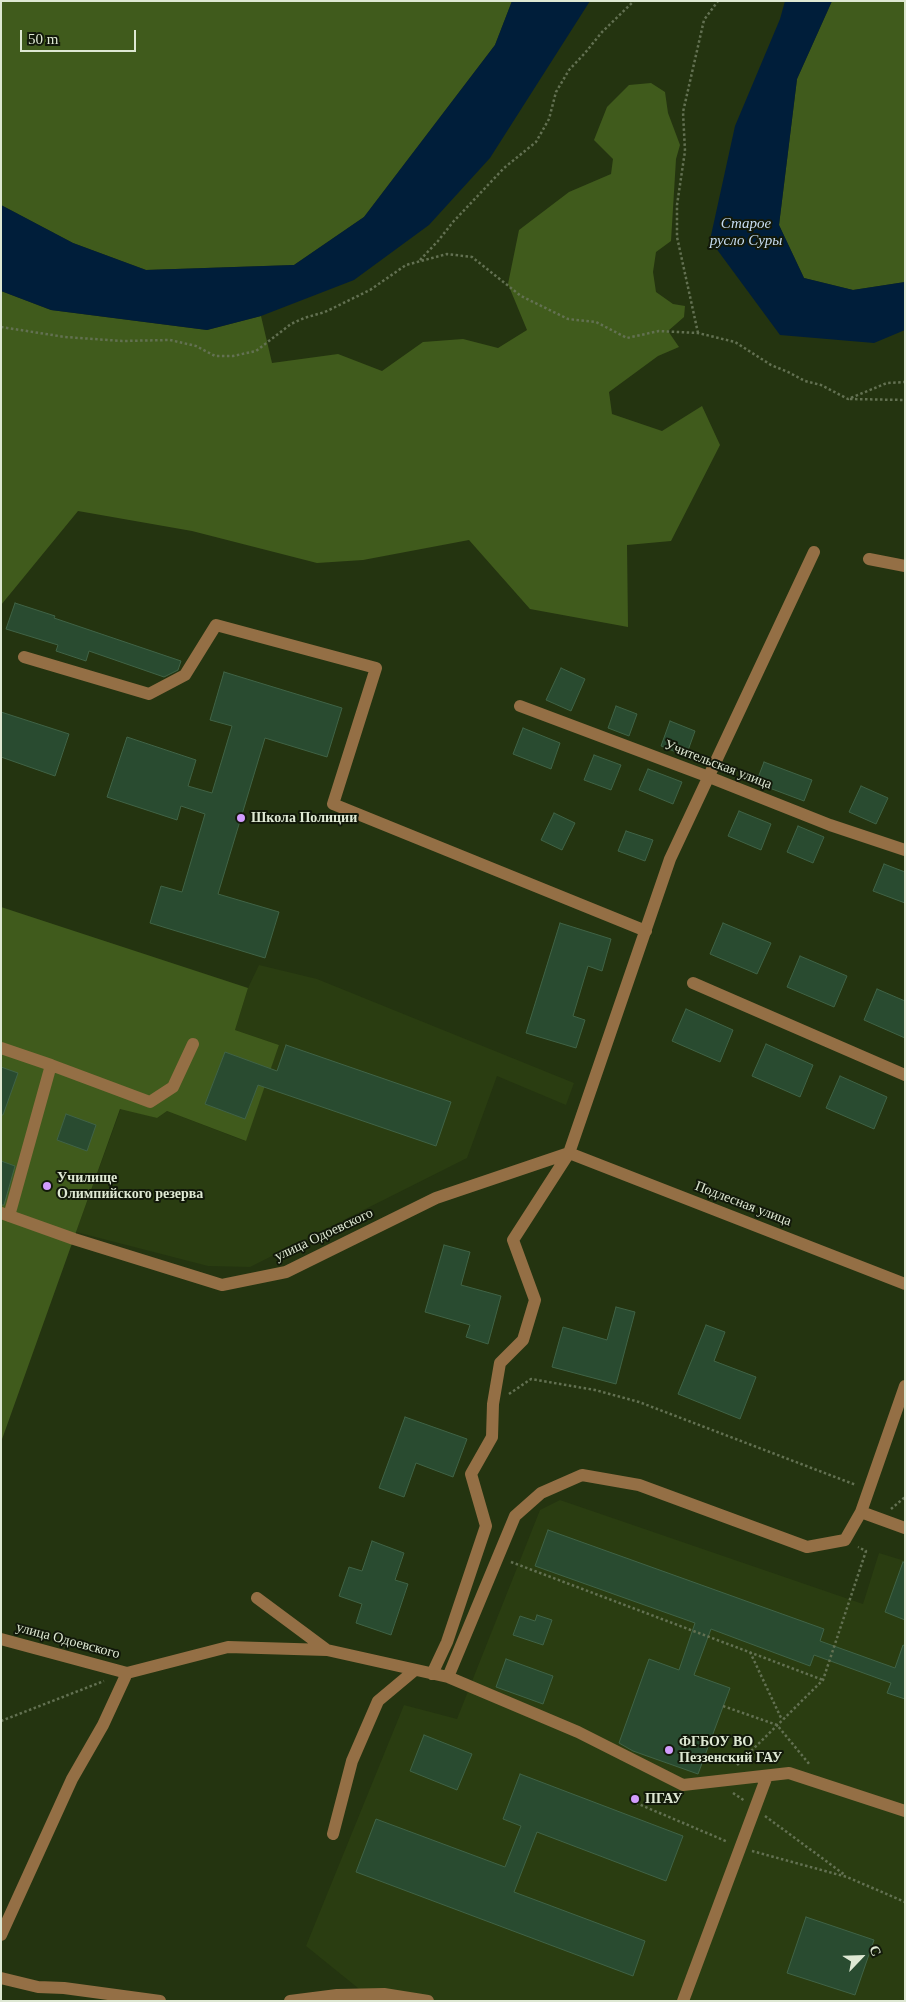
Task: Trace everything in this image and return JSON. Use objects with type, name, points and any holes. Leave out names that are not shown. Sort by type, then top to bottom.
[{"type":"street","points":[[432,1674],[447,1642],[486,1526],[471,1474],[492,1437],[493,1404],[500,1363],[523,1340],[535,1300],[513,1240],[570,1153],[670,859],[814,552]]},
{"type":"street","points":[[870,559],[905,566]]},
{"type":"street","points":[[24,657],[149,694],[186,675],[216,625],[376,668],[333,804],[646,930]]},
{"type":"street","name":"Учительская улица","points":[[520,706],[709,777],[830,826],[905,850]]},
{"type":"street","points":[[693,983],[905,1074]]},
{"type":"street","points":[[1,1048],[150,1102],[173,1087],[193,1044]]},
{"type":"street","points":[[5,1214],[51,1065]]},
{"type":"street","name":"улица Одоевского","points":[[5,1214],[74,1239],[222,1285],[286,1272],[436,1198],[570,1153]]},
{"type":"street","name":"Подлесная улица","points":[[570,1153],[905,1284]]},
{"type":"street","points":[[448,1677],[515,1516],[541,1493],[582,1475],[639,1485],[807,1547],[845,1540],[861,1512],[905,1386]]},
{"type":"street","points":[[861,1512],[905,1528]]},
{"type":"street","points":[[257,1598],[327,1650]]},
{"type":"street","name":"улица Одоевского","points":[[1,1639],[127,1673]]},
{"type":"street","points":[[1,1935],[72,1779],[103,1725],[127,1673],[228,1647],[327,1650],[448,1677],[578,1732],[683,1785],[789,1773],[905,1811]]},
{"type":"street","points":[[333,1834],[352,1761],[378,1701],[415,1670]]},
{"type":"street","points":[[683,2001],[767,1776]]},
{"type":"street","points":[[1,1978],[38,1987],[64,1988],[160,2001]]},
{"type":"street","points":[[290,2001],[337,1995],[384,1994],[428,2001]]},
{"type":"path","points":[[420,260],[438,241],[452,222],[504,168],[536,142],[549,119],[556,92],[568,70],[585,54],[602,32],[634,1]]},
{"type":"path","points":[[698,333],[677,237],[677,205],[685,152],[683,112],[704,20],[718,1]]},
{"type":"path","points":[[1,327],[65,337],[122,342],[170,340],[196,346],[216,356],[233,356],[256,351],[291,324],[325,312],[364,293],[406,265],[447,254],[472,256],[521,296],[568,319],[596,322],[627,338],[659,331],[698,333],[735,342],[771,365],[848,398],[905,400]]},
{"type":"path","points":[[848,398],[887,383],[905,382]]},
{"type":"path","points":[[493,1404],[530,1379],[595,1390],[639,1402],[868,1489]]},
{"type":"path","points":[[845,1540],[866,1551],[823,1680],[718,1781],[847,1877]]},
{"type":"path","points":[[498,1558],[823,1680]]},
{"type":"path","points":[[750,1652],[782,1720]]},
{"type":"path","points":[[1,1721],[127,1673]]},
{"type":"path","points":[[723,1706],[777,1726],[827,1786]]},
{"type":"path","points":[[636,1803],[740,1847],[847,1877],[905,1902]]},
{"type":"shaded area","points":[[1,1],[512,1],[495,45],[364,217],[294,265],[146,270],[73,243],[1,205]]},
{"type":"shaded area","points":[[832,1],[905,1],[905,282],[853,290],[804,278],[779,225],[797,79]]},
{"type":"shaded area","points":[[651,83],[665,92],[668,113],[680,145],[676,159],[671,241],[656,252],[653,272],[656,292],[673,304],[685,306],[684,317],[668,331],[679,347],[658,356],[609,392],[612,414],[662,431],[702,406],[720,445],[671,541],[627,545],[628,627],[530,609],[469,540],[363,560],[317,563],[192,531],[78,511],[1,605],[1,291],[51,310],[207,330],[261,316],[272,363],[338,354],[382,371],[423,342],[463,339],[498,348],[527,330],[508,284],[519,230],[569,192],[611,174],[613,159],[594,140],[607,107],[629,85]]},
{"type":"shaded area","name":"Училище Олимпийского резерва","points":[[1,907],[248,988],[235,1030],[279,1045],[246,1141],[167,1111],[157,1118],[120,1109],[1,1442]]},
{"type":"shaded area","points":[[259,965],[317,979],[574,1083],[566,1105],[497,1076],[467,1158],[250,1267],[208,1266],[76,1232],[121,1108],[157,1118],[167,1111],[245,1141],[279,1045],[235,1030],[248,988]]},
{"type":"shaded area","name":"ПГАУ","points":[[560,1500],[863,1604],[879,1553],[905,1561],[905,2001],[374,2001],[306,1946],[404,1705],[457,1719],[540,1510]]},
{"type":"water","points":[[512,1],[590,1],[490,158],[429,225],[354,280],[261,316],[207,330],[51,310],[1,291],[1,205],[73,243],[146,270],[294,265],[364,217],[495,45]]},
{"type":"water","name":"Старое русло Суры","points":[[785,1],[832,1],[797,79],[779,225],[804,278],[853,290],[905,282],[905,330],[874,343],[780,335],[710,240],[735,126],[780,19]]},
{"type":"building","points":[[15,603],[181,661],[178,670],[164,677],[89,651],[86,661],[56,651],[58,645],[6,629]]},
{"type":"building","points":[[561,668],[585,679],[571,711],[546,700]]},
{"type":"building","points":[[224,672],[342,708],[327,757],[265,738],[218,894],[279,912],[265,958],[150,923],[161,886],[182,892],[205,814],[181,806],[177,820],[107,797],[127,737],[196,760],[188,786],[212,793],[232,726],[210,720]]},
{"type":"building","points":[[616,706],[637,714],[629,736],[608,728]]},
{"type":"building","points":[[1,712],[69,734],[55,776],[1,757]]},
{"type":"building","points":[[670,721],[695,731],[686,756],[661,746]]},
{"type":"building","points":[[523,728],[560,743],[551,769],[513,754]]},
{"type":"building","points":[[594,755],[621,765],[611,790],[584,780]]},
{"type":"building","points":[[764,762],[812,780],[804,801],[756,783]]},
{"type":"building","points":[[648,769],[682,782],[673,804],[639,790]]},
{"type":"building","points":[[861,786],[888,798],[876,824],[849,812]]},
{"type":"building","points":[[739,811],[771,824],[761,850],[728,836]]},
{"type":"building","points":[[554,813],[575,823],[562,850],[541,840]]},
{"type":"building","points":[[798,826],[824,837],[813,863],[787,852]]},
{"type":"building","points":[[626,831],[653,840],[645,861],[618,851]]},
{"type":"building","points":[[884,864],[905,872],[905,903],[873,891]]},
{"type":"building","points":[[560,923],[611,939],[602,971],[588,966],[573,1016],[585,1020],[576,1048],[526,1033]]},
{"type":"building","points":[[723,923],[771,943],[757,974],[710,954]]},
{"type":"building","points":[[800,956],[847,976],[834,1007],[787,987]]},
{"type":"building","points":[[877,989],[905,1001],[905,1038],[864,1020]]},
{"type":"building","points":[[686,1009],[733,1030],[720,1062],[672,1041]]},
{"type":"building","points":[[766,1044],[813,1065],[800,1097],[752,1076]]},
{"type":"building","points":[[286,1045],[451,1102],[436,1146],[258,1085],[245,1119],[205,1104],[225,1052],[277,1071]]},
{"type":"building","points":[[1,1067],[18,1073],[3,1115],[1,1115]]},
{"type":"building","points":[[840,1076],[887,1097],[874,1129],[826,1108]]},
{"type":"building","points":[[66,1114],[96,1125],[87,1151],[57,1140]]},
{"type":"building","points":[[1,1161],[15,1166],[4,1205],[1,1205]]},
{"type":"building","points":[[444,1245],[470,1252],[461,1285],[501,1296],[488,1344],[466,1337],[470,1325],[425,1312]]},
{"type":"building","points":[[616,1307],[635,1312],[616,1384],[552,1367],[563,1327],[607,1340]]},
{"type":"building","points":[[706,1325],[725,1332],[714,1361],[756,1377],[740,1419],[678,1394]]},
{"type":"building","points":[[405,1417],[467,1439],[453,1477],[416,1463],[404,1497],[379,1488]]},
{"type":"building","points":[[548,1530],[824,1629],[820,1641],[895,1668],[903,1645],[905,1646],[905,1699],[887,1693],[891,1683],[814,1655],[810,1666],[711,1629],[694,1675],[730,1688],[698,1774],[633,1751],[619,1743],[649,1659],[679,1670],[695,1623],[535,1566]]},
{"type":"building","points":[[372,1541],[404,1553],[395,1580],[408,1584],[391,1635],[356,1623],[362,1604],[339,1596],[349,1567],[362,1571]]},
{"type":"building","points":[[903,1562],[905,1563],[905,1620],[885,1612]]},
{"type":"building","points":[[537,1615],[552,1620],[543,1645],[513,1635],[520,1616],[535,1621]]},
{"type":"building","points":[[506,1659],[553,1676],[543,1704],[496,1687]]},
{"type":"building","points":[[424,1735],[472,1754],[457,1790],[410,1771]]},
{"type":"building","points":[[520,1774],[683,1836],[666,1881],[537,1832],[514,1892],[645,1941],[633,1976],[356,1872],[376,1819],[505,1867],[521,1826],[503,1819]]},
{"type":"building","points":[[806,1917],[874,1940],[855,1995],[787,1973]]},
{"type":"place","name":"Школа Полиции","points":[[241,818]]},
{"type":"place","name":"Училище Олимпийского резерва","points":[[47,1186]]},
{"type":"place","name":"ФГБОУ ВО Пеззенский ГАУ","points":[[669,1750]]},
{"type":"place","name":"ПГАУ","points":[[635,1799]]}]
